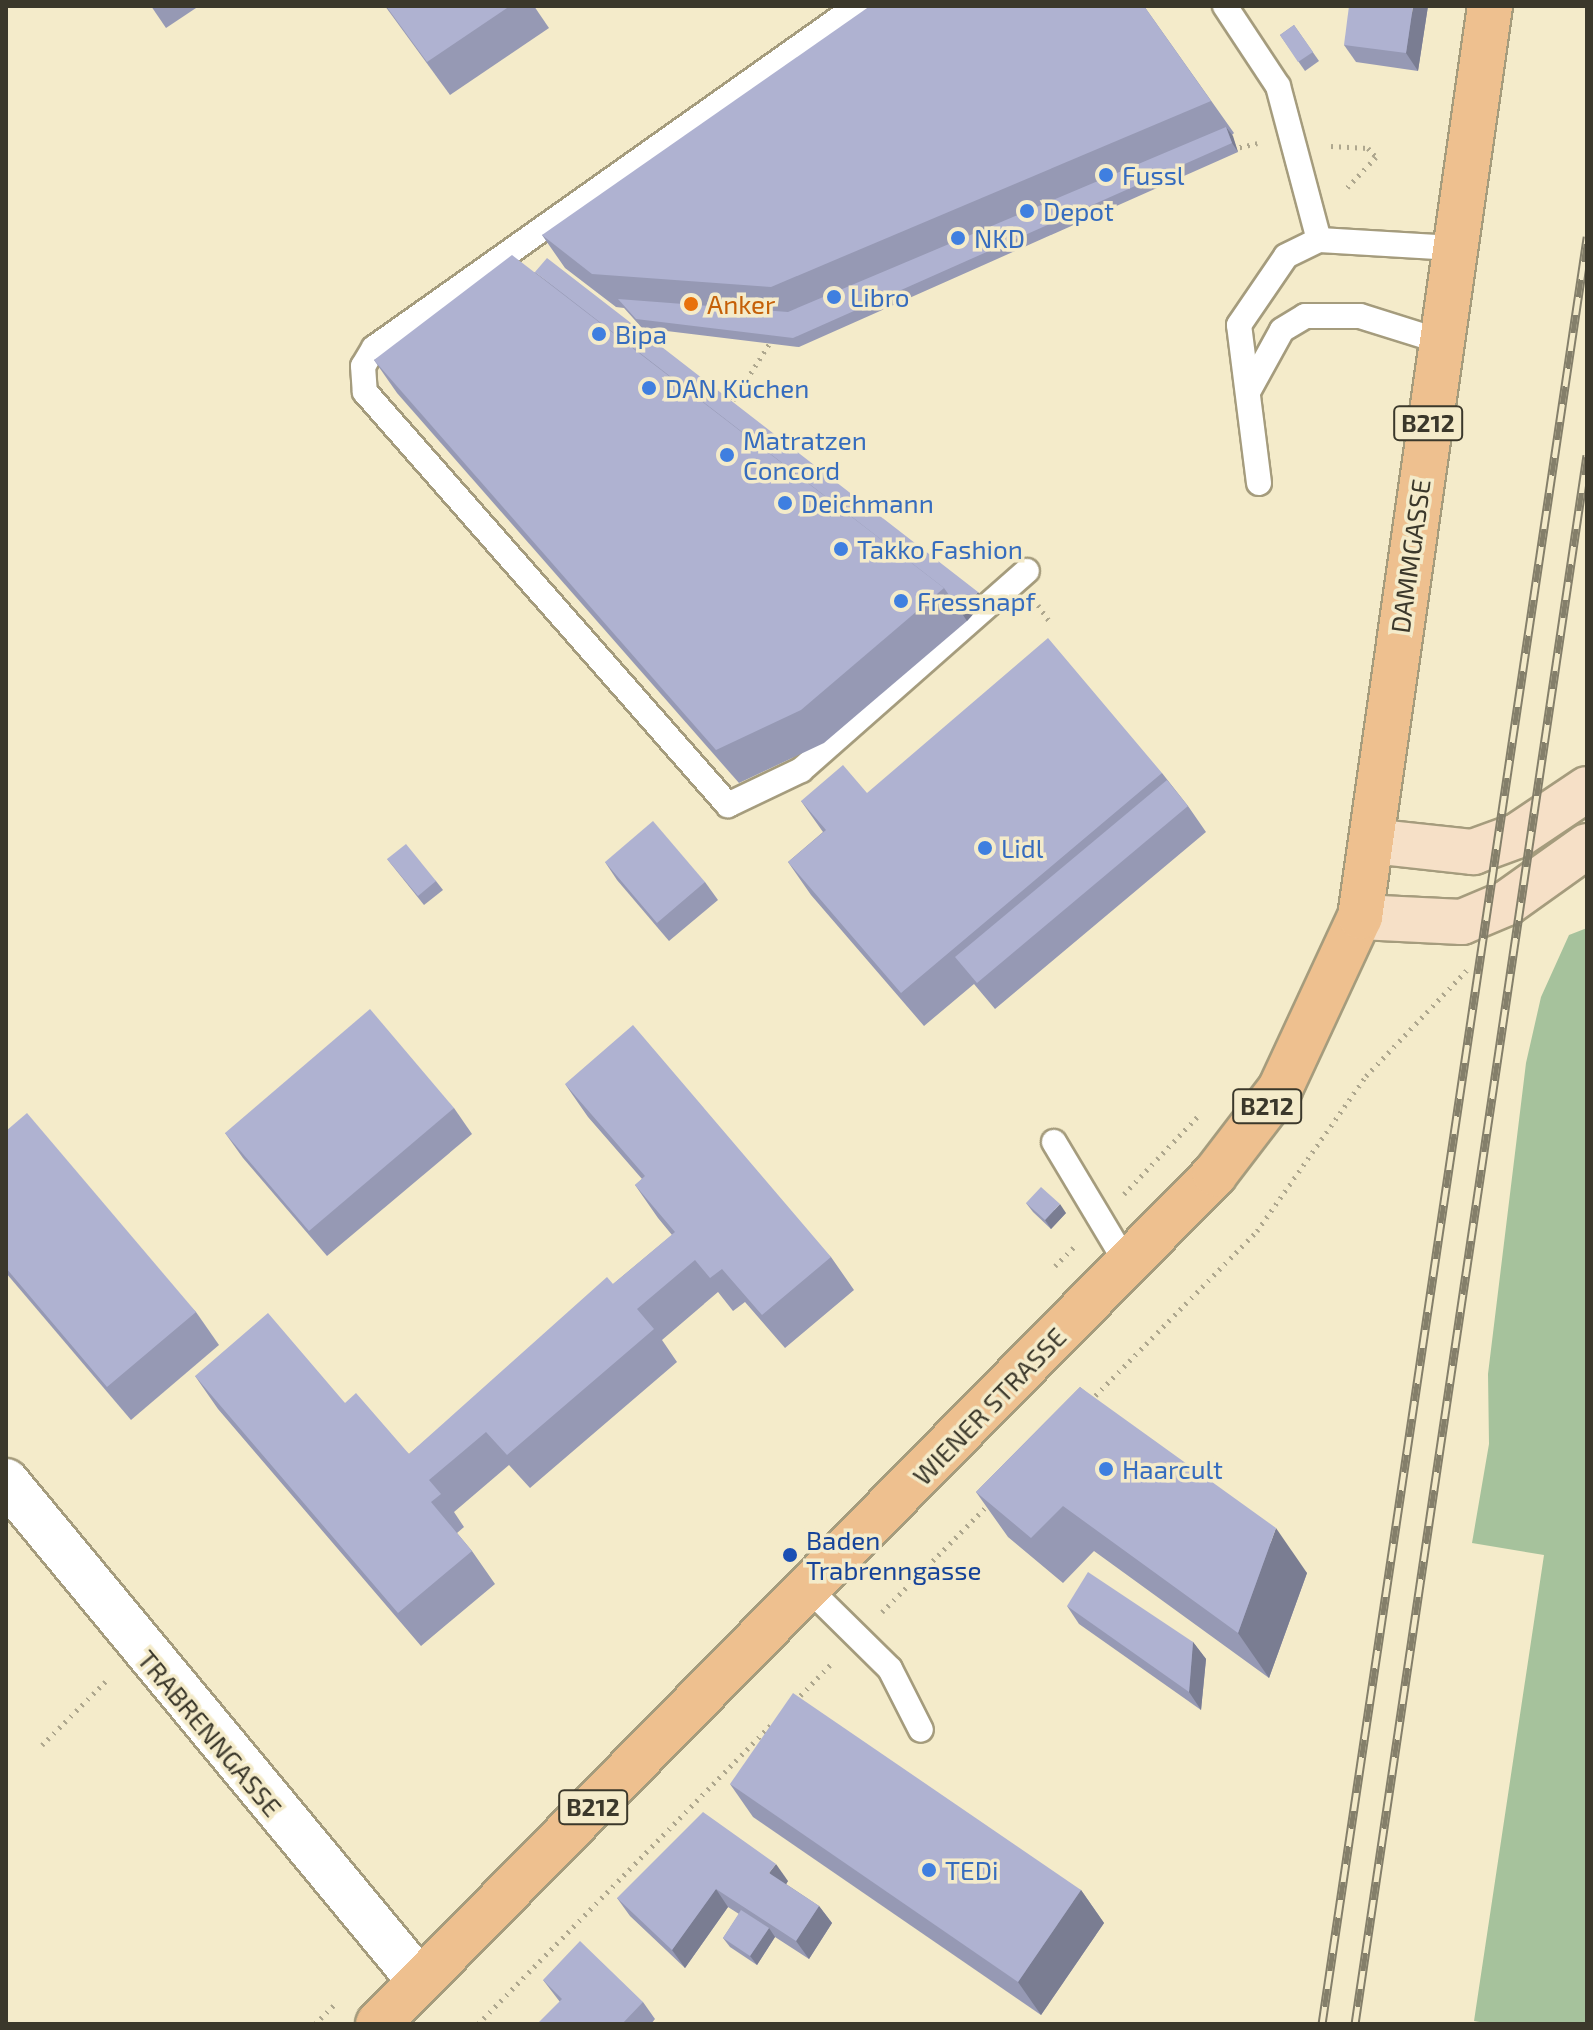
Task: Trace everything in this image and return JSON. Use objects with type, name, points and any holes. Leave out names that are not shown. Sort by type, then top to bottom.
[{"type":"main road","name":"DAMMGASSE","points":[[1360,917],[1490,6]]},
{"type":"main road","points":[[1371,841],[1473,852],[1517,836],[1587,789]]},
{"type":"main road","points":[[1360,917],[1462,922],[1507,903],[1587,846]]},
{"type":"main road","name":"WIENER STRASSE","points":[[378,2024],[810,1590],[1215,1174],[1280,1089],[1360,917]]},
{"type":"street","name":"TRABRENNGASSE","points":[[6,1481],[138,1649],[419,1980]]},
{"type":"lane","points":[[857,6],[374,348],[363,366],[365,392],[728,805],[801,770],[1027,571]]},
{"type":"lane","points":[[1225,6],[1278,86],[1319,240]]},
{"type":"lane","points":[[1259,483],[1246,422],[1249,390],[1239,325],[1286,256],[1319,240],[1454,248]]},
{"type":"lane","points":[[1249,390],[1282,330],[1305,316],[1360,316],[1440,341]]},
{"type":"lane","points":[[1054,1142],[1127,1264]]},
{"type":"lane","points":[[810,1590],[890,1669],[921,1730]]},
{"type":"path","points":[[1220,155],[1249,142],[1368,148],[1376,157],[1346,186],[1342,196],[1351,208]]},
{"type":"path","points":[[761,332],[786,332]]},
{"type":"path","points":[[727,410],[776,334]]},
{"type":"path","points":[[715,401],[739,420]]},
{"type":"path","points":[[1038,604],[1050,622]]},
{"type":"path","points":[[1085,1406],[1257,1231],[1366,1076],[1475,963]]},
{"type":"path","points":[[1048,1274],[1205,1108]]},
{"type":"path","points":[[797,1714],[789,1707],[999,1494]]},
{"type":"path","points":[[42,1745],[138,1649]]},
{"type":"path","points":[[478,2024],[778,1719]]},
{"type":"path","points":[[315,2024],[391,1947]]},
{"type":"green space","points":[[1587,928],[1587,2024],[1491,2024],[1474,2021],[1544,1555],[1472,1543],[1489,1444],[1488,1374],[1526,1063],[1541,997],[1569,935]]},
{"type":"building","points":[[386,6],[510,6],[427,62]]},
{"type":"building","points":[[870,6],[1144,6],[1211,101],[771,287],[592,274],[542,235]]},
{"type":"building","points":[[1349,6],[1413,6],[1406,53],[1344,45]]},
{"type":"building","points":[[1294,25],[1313,52],[1298,62],[1280,35]]},
{"type":"building","points":[[1226,127],[1232,143],[793,338],[636,319],[618,299],[788,312]]},
{"type":"building","points":[[512,255],[944,588],[801,710],[716,750],[374,360]]},
{"type":"building","points":[[547,258],[978,592],[961,612],[944,588],[535,272]]},
{"type":"building","name":"Lidl","points":[[1048,638],[1162,773],[901,993],[788,862],[826,830],[801,801],[843,765],[867,793]]},
{"type":"building","points":[[1167,780],[1188,806],[977,983],[955,957]]},
{"type":"building","points":[[653,821],[705,882],[657,923],[605,862]]},
{"type":"building","points":[[406,844],[436,881],[418,896],[387,859]]},
{"type":"building","points":[[370,1009],[454,1108],[309,1231],[225,1133]]},
{"type":"building","points":[[633,1025],[831,1257],[762,1315],[722,1269],[710,1278],[695,1260],[637,1309],[654,1329],[507,1455],[486,1432],[429,1480],[441,1494],[431,1502],[472,1551],[398,1613],[195,1376],[268,1313],[345,1403],[356,1393],[409,1454],[607,1277],[613,1284],[675,1232],[635,1185],[645,1176],[565,1084]]},
{"type":"building","points":[[27,1113],[196,1312],[107,1387],[6,1268],[6,1131]]},
{"type":"building","points":[[1041,1187],[1060,1204],[1045,1220],[1026,1203]]},
{"type":"building","points":[[1080,1387],[1276,1528],[1238,1633],[1063,1506],[1031,1538],[976,1492]]},
{"type":"building","points":[[1088,1572],[1193,1642],[1189,1692],[1067,1606]]},
{"type":"building","name":"TEDi","points":[[793,1693],[1081,1890],[1018,1982],[730,1784]]},
{"type":"building","points":[[703,1812],[776,1864],[769,1873],[819,1906],[796,1941],[716,1889],[672,1950],[617,1898]]},
{"type":"building","points":[[741,1910],[769,1928],[750,1956],[723,1938]]},
{"type":"building","points":[[580,1941],[643,2002],[622,2024],[539,2022],[562,1999],[543,1980]]},
{"type":"railway","points":[[1322,2024],[1587,237]]},
{"type":"railway","points":[[1355,2024],[1587,455]]},
{"type":"place","name":"Fussl","points":[[1106,175]]},
{"type":"place","name":"Depot","points":[[1027,211]]},
{"type":"place","name":"NKD","points":[[958,238]]},
{"type":"place","name":"Libro","points":[[834,297]]},
{"type":"place","name":"Anker","points":[[691,304]]},
{"type":"place","name":"Bipa","points":[[599,334]]},
{"type":"place","name":"DAN Küchen","points":[[649,388]]},
{"type":"place","name":"Matratzen Concord","points":[[727,455]]},
{"type":"place","name":"Deichmann","points":[[785,503]]},
{"type":"place","name":"Takko Fashion","points":[[841,549]]},
{"type":"place","name":"Fressnapf","points":[[901,601]]},
{"type":"place","name":"Lidl","points":[[985,848]]},
{"type":"place","name":"Haarcult","points":[[1106,1469]]},
{"type":"place","name":"Baden Trabrenngasse","points":[[790,1555]]},
{"type":"place","name":"TEDi","points":[[929,1870]]}]
